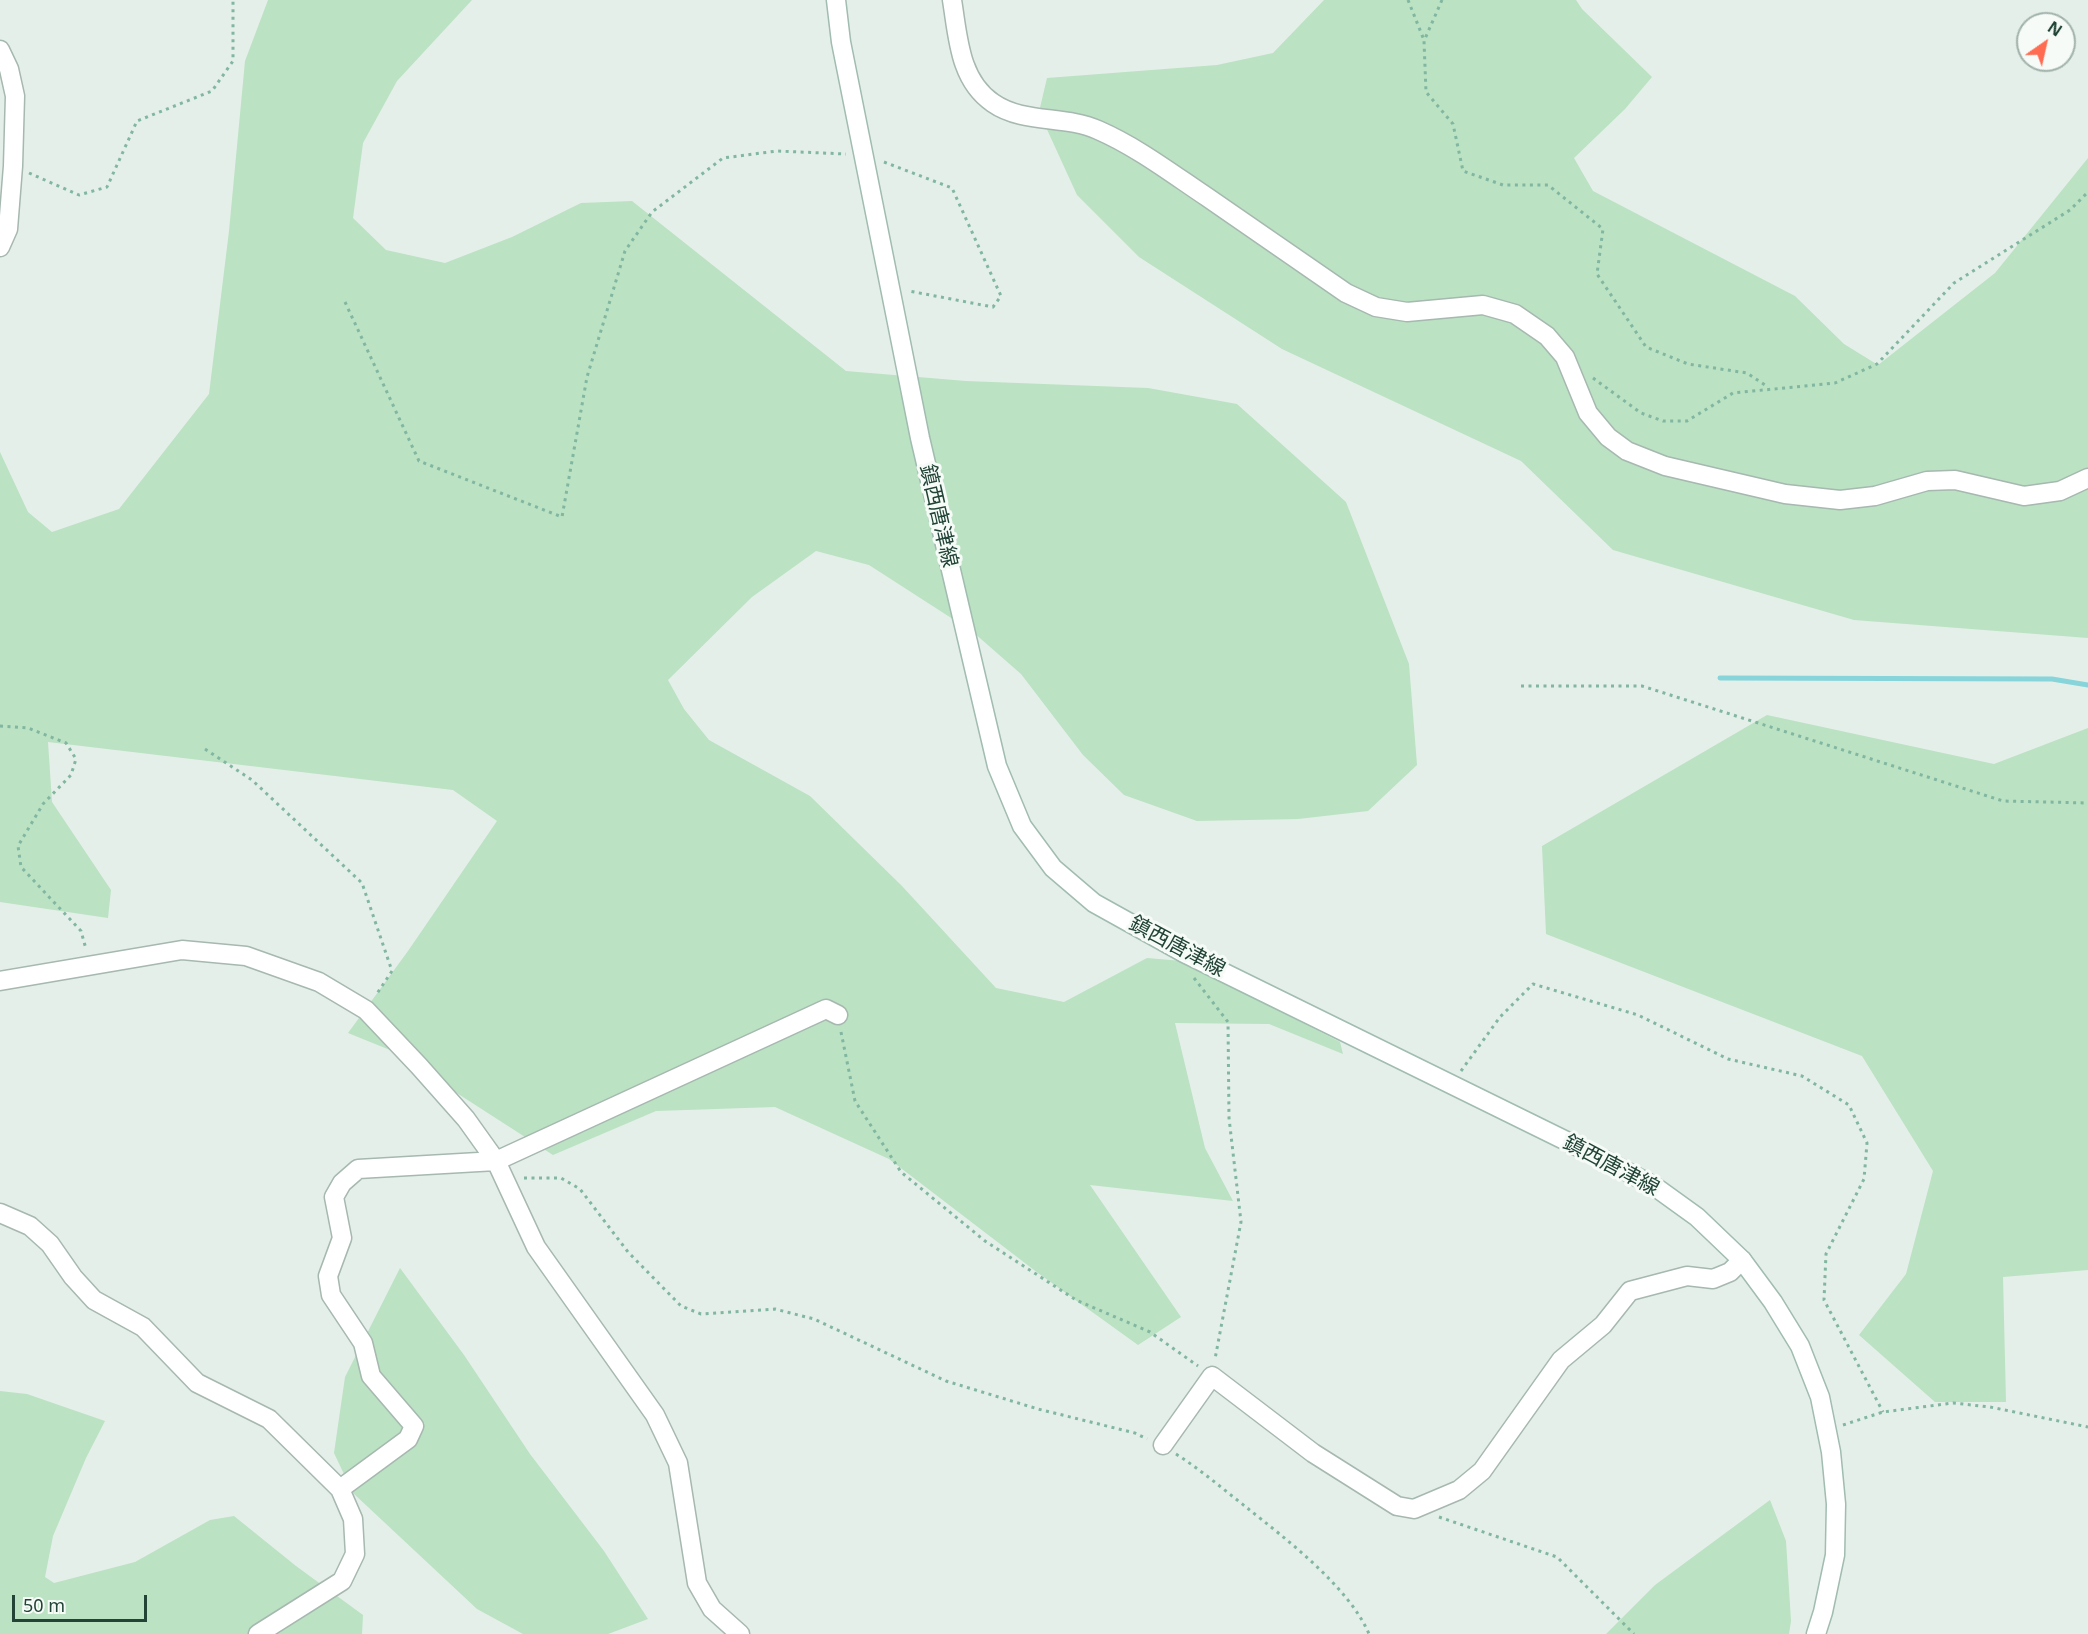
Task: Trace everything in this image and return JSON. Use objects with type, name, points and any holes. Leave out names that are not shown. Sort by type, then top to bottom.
[{"type":"street","name":"鎮西唐津線","points":[[836,0],[841,42],[920,438],[997,766],[1022,826],[1053,868],[1094,903],[1184,952],[1654,1186],[1697,1217],[1742,1260],[1773,1302],[1800,1346],[1820,1397],[1827,1430],[1836,1504],[1835,1555],[1816,1634]]},
{"type":"street","points":[[952,0],[962,60],[974,84],[992,102],[1013,114],[1056,119],[1096,128],[1139,150],[1346,294],[1376,307],[1407,312],[1483,306],[1515,314],[1547,336],[1565,357],[1588,414],[1608,437],[1627,451],[1665,466],[1785,494],[1840,500],[1875,496],[1927,481],[1955,480],[2024,495],[2060,491],[2088,478]]},
{"type":"street","points":[[0,50],[9,69],[15,96],[8,229],[0,247]]},
{"type":"street","points":[[0,981],[182,950],[246,956],[319,982],[366,1010],[420,1066],[466,1119],[495,1161],[536,1247],[655,1416],[678,1463],[697,1583],[712,1609],[740,1634]]},
{"type":"street","points":[[340,1489],[408,1439],[414,1426],[371,1376],[363,1343],[331,1295],[328,1276],[342,1238],[334,1197],[342,1183],[358,1169],[495,1161],[826,1009],[838,1015]]},
{"type":"street","points":[[0,1213],[30,1226],[50,1244],[73,1278],[94,1300],[143,1328],[197,1383],[269,1419],[340,1489],[353,1519],[355,1554],[342,1581],[258,1634]]},
{"type":"street","points":[[1162,1445],[1212,1376],[1313,1453],[1397,1506],[1414,1509],[1459,1490],[1482,1471],[1561,1360],[1603,1325],[1630,1291],[1687,1276],[1713,1279],[1730,1272],[1742,1260]]},
{"type":"path","points":[[13,166],[79,195],[107,187],[137,122],[212,91],[228,69],[233,61],[233,0]]},
{"type":"path","points":[[1408,0],[1424,41],[1426,92],[1453,124],[1464,171],[1503,185],[1548,185],[1603,229],[1597,274],[1646,347],[1688,364],[1747,373],[1769,388]]},
{"type":"path","points":[[1424,41],[1442,0]]},
{"type":"path","points":[[345,302],[419,461],[562,517],[587,377],[625,250],[652,212],[723,158],[777,151],[865,155],[952,188],[1001,296],[993,307],[891,288]]},
{"type":"path","points":[[1593,378],[1641,413],[1663,421],[1687,422],[1733,393],[1835,382],[1877,364],[1954,283],[2070,210],[2088,192]]},
{"type":"path","points":[[1521,686],[1641,686],[2003,801],[2088,803]]},
{"type":"path","points":[[0,726],[28,728],[66,743],[76,759],[71,775],[43,804],[18,846],[21,867],[81,931],[87,952],[100,964]]},
{"type":"path","points":[[205,749],[252,780],[362,883],[392,971],[366,1010]]},
{"type":"path","points":[[838,1015],[855,1101],[901,1172],[985,1241],[1076,1300],[1150,1332],[1212,1376],[1241,1222],[1229,1118],[1228,1022],[1186,969],[1184,952]]},
{"type":"path","points":[[1452,1085],[1500,1017],[1533,984],[1638,1015],[1728,1059],[1802,1076],[1849,1105],[1867,1143],[1864,1179],[1826,1254],[1824,1300],[1883,1413]]},
{"type":"path","points":[[504,1178],[561,1178],[580,1189],[628,1252],[681,1306],[700,1314],[775,1310],[814,1319],[945,1381],[1038,1409],[1134,1433],[1162,1445],[1194,1466],[1283,1537],[1348,1598],[1362,1618],[1369,1634]]},
{"type":"path","points":[[1827,1430],[1883,1413],[1953,1403],[1990,1407],[2088,1427]]},
{"type":"path","points":[[1414,1509],[1557,1557],[1634,1634]]},
{"type":"green space","points":[[268,0],[472,0],[397,81],[363,143],[353,218],[386,250],[445,263],[512,237],[581,203],[632,201],[846,371],[966,381],[1148,388],[1237,404],[1346,502],[1409,664],[1417,765],[1368,811],[1298,819],[1197,821],[1124,795],[1083,755],[1021,674],[973,632],[869,565],[816,551],[752,597],[668,680],[684,709],[709,740],[810,796],[902,886],[996,988],[1064,1002],[1147,958],[1182,961],[1340,1042],[1343,1054],[1269,1024],[1175,1023],[1205,1148],[1233,1201],[1090,1185],[1181,1317],[1138,1345],[1038,1273],[889,1159],[775,1107],[656,1111],[553,1155],[390,1050],[348,1033],[408,951],[497,821],[453,790],[48,742],[52,802],[111,890],[108,918],[0,902],[0,452],[28,512],[52,532],[119,509],[209,394],[229,231],[245,61]]},
{"type":"green space","points":[[1324,0],[1576,0],[1582,9],[1652,77],[1625,109],[1574,158],[1593,191],[1795,296],[1844,344],[1878,365],[1995,273],[2088,158],[2088,638],[1854,620],[1613,550],[1521,461],[1282,349],[1139,257],[1077,195],[1039,112],[1047,78],[1217,65],[1273,53]]},
{"type":"green space","points":[[1767,715],[1994,764],[2088,728],[2088,1270],[2003,1277],[2006,1402],[1935,1402],[1859,1335],[1906,1274],[1933,1171],[1862,1056],[1546,934],[1542,846]]},
{"type":"green space","points":[[400,1268],[464,1355],[530,1454],[604,1551],[648,1619],[608,1634],[523,1634],[477,1609],[353,1493],[334,1453],[345,1377]]},
{"type":"green space","points":[[0,1391],[27,1394],[105,1421],[86,1458],[53,1536],[45,1577],[54,1583],[135,1562],[210,1520],[234,1516],[296,1566],[363,1615],[362,1634],[0,1634]]},
{"type":"green space","points":[[1770,1500],[1786,1541],[1791,1621],[1789,1634],[1606,1634],[1655,1585]]},
{"type":"waterway","points":[[1720,678],[2052,679],[2088,685]]}]
